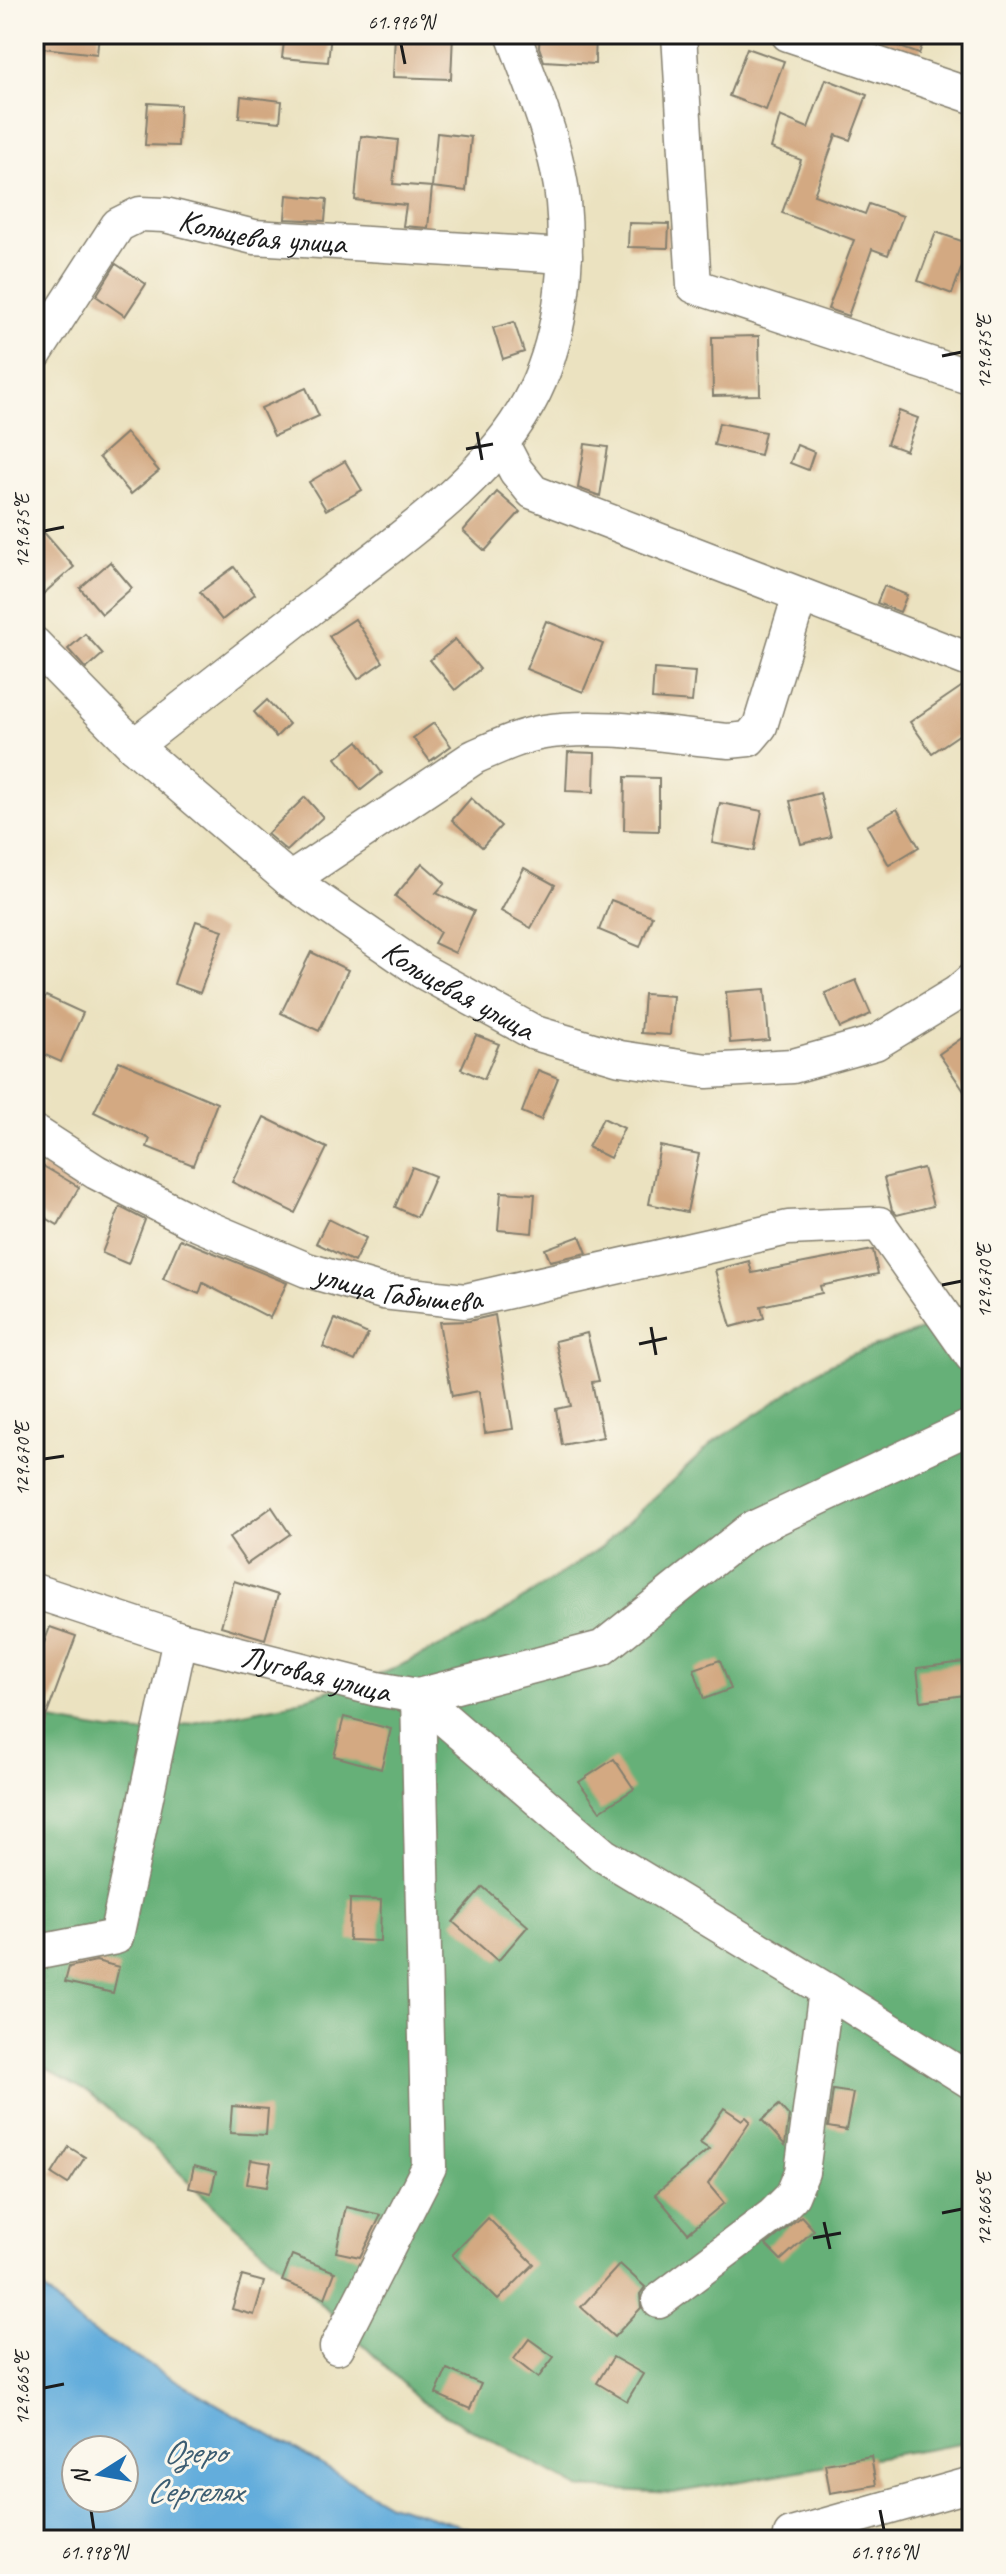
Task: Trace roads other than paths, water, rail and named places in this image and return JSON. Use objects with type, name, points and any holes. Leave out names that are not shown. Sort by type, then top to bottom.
[{"type":"street","points":[[134,746],[440,507],[502,444],[530,401],[560,312],[565,256],[563,200],[554,146],[513,34]]},
{"type":"street","points":[[679,34],[694,286],[972,378]]},
{"type":"street","points":[[788,34],[972,96]]},
{"type":"street","name":"Кольцевая улица","points":[[34,355],[118,225],[140,214],[165,215],[254,237],[565,256]]},
{"type":"street","points":[[502,444],[516,471],[533,492],[972,661]]},
{"type":"street","points":[[290,880],[474,757],[506,743],[543,732],[587,729],[729,741],[749,739],[760,726],[800,595]]},
{"type":"street","name":"Кольцевая улица","points":[[34,644],[134,746],[290,880],[422,971],[535,1033],[635,1060],[707,1071],[793,1066],[875,1043],[957,993],[972,980]]},
{"type":"street","name":"улица Габышева","points":[[34,1132],[96,1172],[191,1221],[307,1270],[383,1292],[465,1301],[788,1228],[879,1224],[972,1356]]},
{"type":"street","name":"Луговая улица","points":[[34,1591],[180,1639],[377,1689],[418,1696],[602,1648],[750,1530],[972,1426]]},
{"type":"street","points":[[34,1953],[116,1937],[180,1639]]},
{"type":"street","points":[[418,1696],[603,1855],[972,2082]]},
{"type":"street","points":[[337,2347],[429,2167],[418,1696]]},
{"type":"street","points":[[659,2301],[773,2215],[792,2196],[802,2172],[826,1990]]},
{"type":"street","points":[[791,2535],[972,2484]]},
{"type":"water","name":"Озеро Сергелях","points":[[34,2281],[84,2327],[389,2504],[508,2540],[34,2540]]}]
